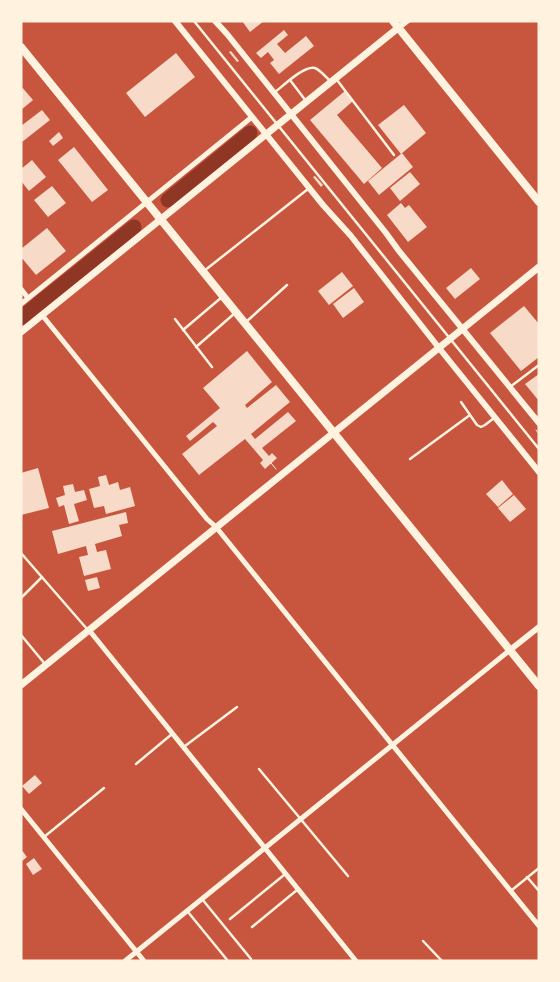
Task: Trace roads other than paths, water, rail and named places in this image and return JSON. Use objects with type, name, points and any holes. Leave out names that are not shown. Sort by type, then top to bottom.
[{"type":"main road","points":[[393,21],[539,202]]},
{"type":"main road","points":[[21,332],[398,28]]},
{"type":"main road","points":[[21,47],[539,686]]},
{"type":"main road","points":[[21,685],[539,267]]},
{"type":"street","points":[[175,21],[322,205],[351,236],[539,472]]},
{"type":"street","points":[[215,21],[539,423]]},
{"type":"street","points":[[398,28],[407,21]]},
{"type":"street","points":[[21,304],[252,117]]},
{"type":"street","points":[[21,289],[28,298]]},
{"type":"street","points":[[42,315],[539,926]]},
{"type":"street","points":[[125,961],[539,627]]},
{"type":"street","points":[[89,630],[356,961]]},
{"type":"street","points":[[21,809],[144,961]]},
{"type":"lane","points":[[194,21],[539,449]]},
{"type":"lane","points":[[274,93],[303,70],[309,68],[316,69],[334,80],[394,155]]},
{"type":"lane","points":[[290,80],[307,102]]},
{"type":"lane","points":[[203,272],[309,188]]},
{"type":"lane","points":[[245,323],[287,285]]},
{"type":"lane","points":[[183,330],[223,296]]},
{"type":"lane","points":[[196,347],[236,312]]},
{"type":"lane","points":[[175,319],[212,367]]},
{"type":"lane","points":[[510,387],[539,364]]},
{"type":"lane","points":[[461,402],[477,425],[481,427],[495,418]]},
{"type":"lane","points":[[410,459],[470,416]]},
{"type":"lane","points":[[21,552],[89,630]]},
{"type":"lane","points":[[21,598],[42,576]]},
{"type":"lane","points":[[21,635],[46,665]]},
{"type":"lane","points":[[183,747],[236,707]]},
{"type":"lane","points":[[136,764],[172,734]]},
{"type":"lane","points":[[259,769],[348,876]]},
{"type":"lane","points":[[44,836],[104,788]]},
{"type":"lane","points":[[510,891],[539,868]]},
{"type":"lane","points":[[230,919],[286,874]]},
{"type":"lane","points":[[527,877],[539,891]]},
{"type":"lane","points":[[252,928],[298,889]]},
{"type":"lane","points":[[202,899],[251,959]]},
{"type":"lane","points":[[187,911],[228,961]]},
{"type":"lane","points":[[423,941],[442,961]]},
{"type":"waterway","points":[[168,200],[250,133]]},
{"type":"waterway","points":[[21,318],[134,227]]}]
